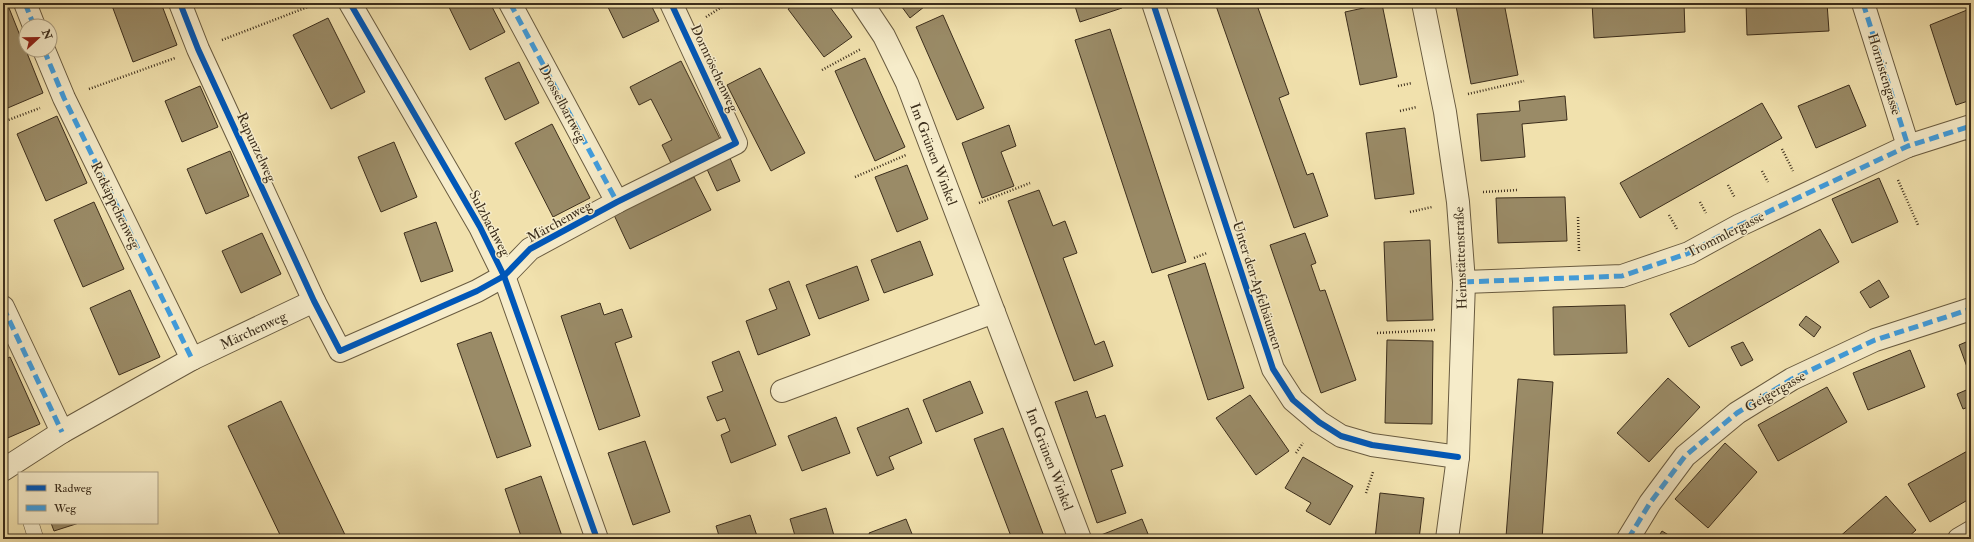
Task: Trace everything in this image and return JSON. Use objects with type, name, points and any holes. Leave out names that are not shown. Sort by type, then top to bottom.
[{"type":"street","points":[[25,3],[31,18]]},
{"type":"street","name":"Rapunzelweg","points":[[180,3],[198,49],[314,301]]},
{"type":"street","name":"Sulzbachweg","points":[[350,3],[480,227],[504,276],[597,539]]},
{"type":"street","name":"Drosselbartweg","points":[[510,3],[617,202]]},
{"type":"street","name":"Dornröschenweg","points":[[671,3],[736,143]]},
{"type":"street","name":"Im Grünen Winkel","points":[[862,3],[884,36],[907,83],[1080,539]]},
{"type":"street","name":"Unter den Apfelbäumen","points":[[1153,3],[1273,369],[1293,400],[1318,422],[1341,436],[1372,445],[1458,457]]},
{"type":"street","name":"Heimstättenstraße","points":[[1423,3],[1443,101],[1457,193],[1464,282],[1458,457],[1447,539]]},
{"type":"street","name":"Hornistengasse","points":[[1863,3],[1908,146]]},
{"type":"street","name":"Rotkäppchenweg","points":[[47,58],[64,98],[192,359]]},
{"type":"street","name":"Trommlergasse","points":[[1464,282],[1622,276],[1689,253],[1740,225],[1908,146],[1971,126]]},
{"type":"street","name":"Märchenweg","points":[[3,470],[21,466],[62,432],[192,359],[314,301],[340,351],[476,291],[504,276],[530,249],[617,202],[736,143]]},
{"type":"street","points":[[3,307],[62,432]]},
{"type":"street","name":"Geigergasse","points":[[1628,539],[1650,503],[1685,456],[1737,414],[1792,379],[1875,340],[1971,309]]},
{"type":"street","points":[[782,391],[994,312]]},
{"type":"street","points":[[1959,539],[1971,532]]},
{"type":"lane","points":[[31,524],[36,539]]},
{"type":"path","points":[[3,122],[318,3]]},
{"type":"path","points":[[822,70],[884,36]]},
{"type":"path","points":[[1443,101],[1524,81]]},
{"type":"path","points":[[855,177],[930,144]]},
{"type":"path","points":[[1888,155],[1918,226]]},
{"type":"path","points":[[957,212],[1030,183]]},
{"type":"path","points":[[1457,193],[1518,190]]},
{"type":"path","points":[[1578,217],[1580,277]]},
{"type":"path","points":[[1377,333],[1462,328]]},
{"type":"building","points":[[3,3],[7,3],[18,30],[18,58],[29,58],[43,93],[3,110]]},
{"type":"building","points":[[111,3],[161,3],[177,45],[133,62]]},
{"type":"building","points":[[447,3],[490,3],[505,32],[470,50]]},
{"type":"building","points":[[606,3],[650,3],[659,21],[623,38]]},
{"type":"building","points":[[797,3],[827,3],[852,37],[824,57],[788,9]]},
{"type":"building","points":[[899,3],[929,3],[910,18]]},
{"type":"building","points":[[1074,3],[1120,3],[1122,8],[1080,22]]},
{"type":"building","points":[[1215,3],[1267,3],[1268,5],[1258,8],[1289,94],[1279,98],[1307,175],[1313,173],[1328,216],[1294,228]]},
{"type":"building","points":[[1471,3],[1504,3],[1518,75],[1471,84],[1456,6]]},
{"type":"building","points":[[1592,3],[1684,3],[1685,32],[1594,38]]},
{"type":"building","points":[[1746,3],[1827,3],[1829,31],[1747,35]]},
{"type":"building","points":[[1382,4],[1397,77],[1360,85],[1345,12]]},
{"type":"building","points":[[1967,10],[1971,23],[1971,100],[1956,105],[1930,25]]},
{"type":"building","points":[[943,15],[984,108],[957,120],[916,27]]},
{"type":"building","points":[[328,18],[365,92],[331,109],[293,35]]},
{"type":"building","points":[[1110,29],[1186,262],[1152,273],[1075,40]]},
{"type":"building","points":[[865,58],[905,147],[875,161],[835,71]]},
{"type":"building","points":[[681,61],[720,139],[671,163],[662,145],[672,140],[651,99],[639,105],[630,87]]},
{"type":"building","points":[[519,62],[539,103],[505,120],[485,78]]},
{"type":"building","points":[[760,68],[805,153],[771,171],[727,85]]},
{"type":"building","points":[[1849,85],[1866,126],[1816,148],[1798,106]]},
{"type":"building","points":[[200,86],[218,127],[182,142],[165,101]]},
{"type":"building","points":[[1565,96],[1567,120],[1522,124],[1525,157],[1481,161],[1477,114],[1520,111],[1519,101]]},
{"type":"building","points":[[1762,103],[1782,138],[1640,218],[1620,183]]},
{"type":"building","points":[[57,116],[87,183],[46,201],[17,134]]},
{"type":"building","points":[[552,124],[590,198],[553,217],[515,143]]},
{"type":"building","points":[[1009,125],[1016,146],[1001,152],[1014,186],[982,198],[962,143]]},
{"type":"building","points":[[1405,128],[1414,194],[1375,199],[1366,133]]},
{"type":"building","points":[[1971,135],[1971,155],[1965,137]]},
{"type":"building","points":[[394,142],[417,197],[381,212],[358,157]]},
{"type":"building","points":[[230,151],[249,196],[206,214],[187,169]]},
{"type":"building","points":[[729,156],[740,181],[717,191],[706,167]]},
{"type":"building","points":[[907,165],[928,219],[897,232],[875,177]]},
{"type":"building","points":[[694,177],[711,210],[630,249],[614,215]]},
{"type":"building","points":[[1879,178],[1898,222],[1852,243],[1832,199]]},
{"type":"building","points":[[1039,190],[1053,226],[1065,221],[1077,253],[1063,258],[1095,345],[1104,341],[1113,366],[1074,381],[1008,201]]},
{"type":"building","points":[[1565,197],[1567,241],[1498,243],[1496,198]]},
{"type":"building","points":[[94,202],[124,269],[83,287],[54,220]]},
{"type":"building","points":[[436,222],[453,271],[421,282],[404,233]]},
{"type":"building","points":[[1820,229],[1839,262],[1689,347],[1670,314]]},
{"type":"building","points":[[262,233],[281,274],[241,293],[222,251]]},
{"type":"building","points":[[1305,233],[1316,263],[1311,265],[1320,291],[1325,290],[1356,380],[1321,393],[1270,245]]},
{"type":"building","points":[[1430,240],[1433,320],[1387,321],[1384,242]]},
{"type":"building","points":[[920,241],[933,275],[884,293],[871,260]]},
{"type":"building","points":[[1205,263],[1244,388],[1208,400],[1168,275]]},
{"type":"building","points":[[857,266],[869,300],[819,319],[806,285]]},
{"type":"building","points":[[1879,280],[1889,297],[1870,308],[1860,292]]},
{"type":"building","points":[[789,281],[810,335],[758,355],[746,321],[777,309],[769,289]]},
{"type":"building","points":[[130,290],[160,357],[119,375],[90,308]]},
{"type":"building","points":[[600,303],[604,315],[622,309],[632,337],[615,343],[640,416],[599,430],[561,316]]},
{"type":"building","points":[[1625,305],[1627,353],[1554,355],[1553,307]]},
{"type":"building","points":[[1806,316],[1821,327],[1814,337],[1799,325]]},
{"type":"building","points":[[491,332],[531,446],[497,458],[457,344]]},
{"type":"building","points":[[1387,340],[1433,341],[1432,424],[1385,423]]},
{"type":"building","points":[[1971,340],[1971,378],[1959,345]]},
{"type":"building","points":[[1743,342],[1753,360],[1741,366],[1731,347]]},
{"type":"building","points":[[1910,350],[1925,387],[1868,410],[1853,373]]},
{"type":"building","points":[[739,351],[776,445],[731,463],[721,435],[730,431],[725,418],[717,421],[707,397],[723,391],[712,362]]},
{"type":"building","points":[[10,357],[40,424],[3,440],[3,360]]},
{"type":"building","points":[[1668,378],[1700,407],[1649,462],[1617,433]]},
{"type":"building","points":[[1518,379],[1553,382],[1542,539],[1506,537]]},
{"type":"building","points":[[970,381],[983,413],[936,432],[923,400]]},
{"type":"building","points":[[1827,387],[1847,422],[1778,461],[1758,425]]},
{"type":"building","points":[[1971,388],[1971,406],[1963,409],[1957,394]]},
{"type":"building","points":[[1087,391],[1096,418],[1105,415],[1123,466],[1111,470],[1126,513],[1097,523],[1055,402]]},
{"type":"building","points":[[1250,395],[1289,451],[1256,475],[1216,418]]},
{"type":"building","points":[[281,401],[347,539],[282,539],[228,426]]},
{"type":"building","points":[[908,408],[922,443],[889,457],[894,469],[877,476],[857,428]]},
{"type":"building","points":[[836,417],[850,453],[802,471],[788,436]]},
{"type":"building","points":[[1003,428],[1045,539],[1012,539],[974,439]]},
{"type":"building","points":[[645,441],[670,512],[633,525],[608,453]]},
{"type":"building","points":[[1725,443],[1757,472],[1708,528],[1675,499]]},
{"type":"building","points":[[1971,449],[1971,498],[1930,522],[1908,484]]},
{"type":"building","points":[[1303,457],[1353,486],[1330,525],[1306,511],[1311,503],[1285,488]]},
{"type":"building","points":[[541,476],[563,539],[522,539],[505,489]]},
{"type":"building","points":[[1380,493],[1424,498],[1419,539],[1375,539]]},
{"type":"building","points":[[1886,496],[1916,530],[1906,539],[1837,539]]},
{"type":"building","points":[[826,508],[835,539],[796,539],[790,519]]},
{"type":"building","points":[[750,515],[758,539],[720,539],[716,526]]},
{"type":"building","points":[[906,519],[914,539],[871,539],[869,533]]},
{"type":"building","points":[[1142,519],[1150,539],[1103,539],[1101,535]]},
{"type":"building","points":[[51,524],[76,524],[54,531]]},
{"type":"building","points":[[1662,531],[1675,539],[1657,539]]},
{"type":"building","points":[[1243,535],[1258,539],[1242,539]]},
{"type":"marked path","points":[[25,3],[31,18]]},
{"type":"marked path","points":[[510,3],[617,202]]},
{"type":"marked path","points":[[1863,3],[1908,146]]},
{"type":"marked path","points":[[47,58],[64,98],[192,359]]},
{"type":"marked path","points":[[1464,282],[1622,276],[1689,253],[1740,225],[1908,146],[1971,126]]},
{"type":"marked path","points":[[3,307],[62,432]]},
{"type":"marked path","points":[[1628,539],[1650,503],[1685,456],[1737,413],[1792,379],[1875,340],[1971,309]]},
{"type":"cycle path","points":[[180,3],[198,49],[314,301],[340,351],[477,291],[504,276],[530,249],[617,202],[736,143],[671,3]]},
{"type":"cycle path","points":[[350,3],[480,227],[504,276],[597,539]]},
{"type":"cycle path","points":[[1153,3],[1273,369],[1293,400],[1319,422],[1341,436],[1372,445],[1458,457]]}]
